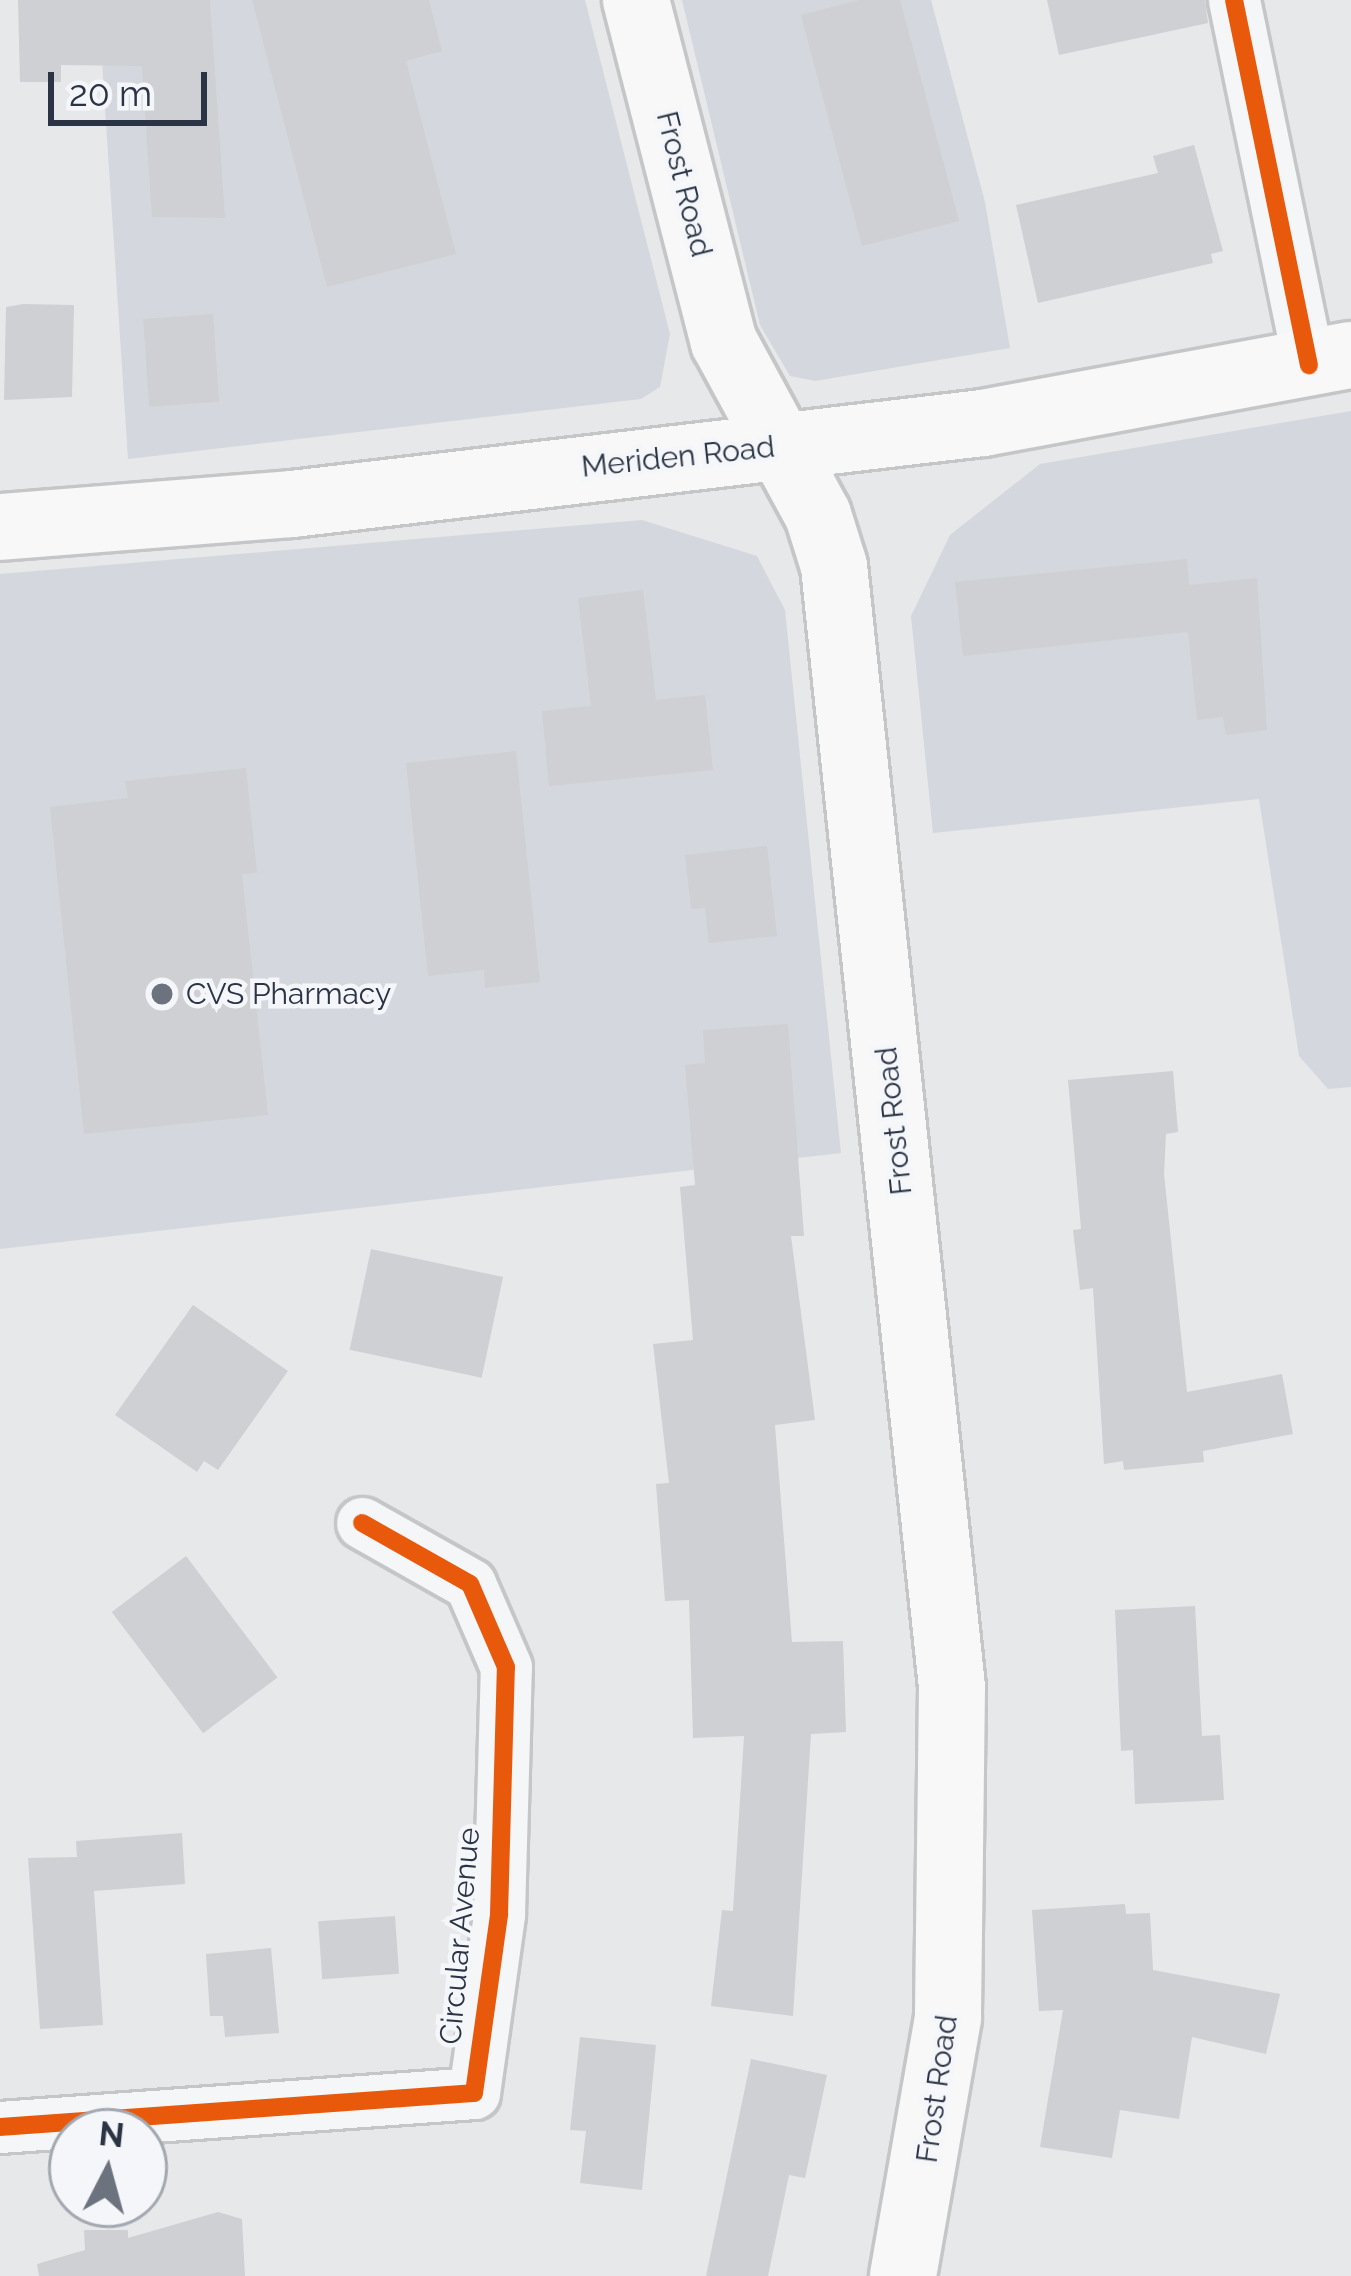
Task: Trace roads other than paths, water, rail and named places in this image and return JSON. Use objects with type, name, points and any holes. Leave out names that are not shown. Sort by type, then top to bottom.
[{"type":"main road","name":"Frost Road","points":[[636,0],[724,342],[834,566],[952,1687],[948,2018],[903,2276]]},
{"type":"main road","name":"Meriden Road","points":[[0,527],[983,423],[1330,360]]},
{"type":"street","points":[[1234,0],[1330,360]]},
{"type":"street","name":"Circular Avenue","points":[[0,2127],[474,2093],[499,1914],[506,1667],[470,1585],[362,1522]]},
{"type":"place","name":"CVS Pharmacy","points":[[162,994]]}]
